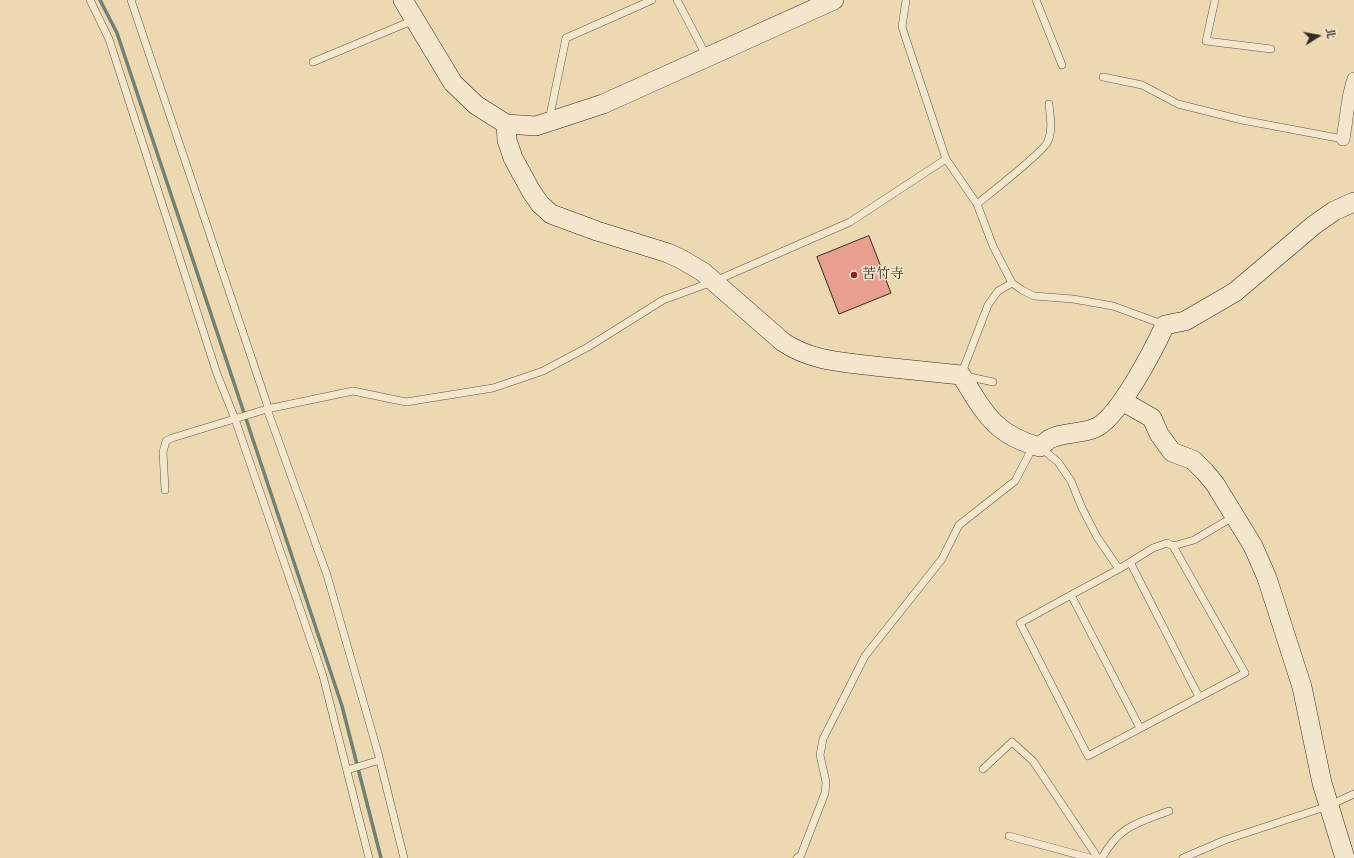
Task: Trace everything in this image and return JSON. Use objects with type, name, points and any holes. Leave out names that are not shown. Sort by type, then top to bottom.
[{"type":"street","points":[[403,0],[453,83],[476,105],[506,124],[536,126],[603,104],[834,0]]},
{"type":"street","points":[[1343,139],[1348,113],[1348,96],[1354,79]]},
{"type":"street","points":[[506,124],[507,140],[513,158],[531,191],[540,204],[551,214],[610,235],[668,253],[703,272],[783,342],[796,351],[816,358],[841,362],[961,375],[986,416],[996,426],[1025,443],[1037,446],[1052,438],[1095,428],[1103,423],[1122,401],[1154,349],[1165,325],[1185,320],[1235,292],[1314,225],[1334,211],[1354,202]]},
{"type":"street","points":[[1122,401],[1152,418],[1159,434],[1172,452],[1193,460],[1215,484],[1253,546],[1267,578],[1291,649],[1302,687],[1316,760],[1328,806],[1345,858]]},
{"type":"lane","points":[[90,0],[109,39],[217,374],[235,420],[323,676],[369,858]]},
{"type":"lane","points":[[131,0],[267,404],[267,409],[327,575],[380,760],[404,858]]},
{"type":"lane","points":[[549,122],[566,38],[652,0]]},
{"type":"lane","points":[[677,0],[707,57]]},
{"type":"lane","points":[[906,0],[902,27],[946,159],[977,204],[993,246],[1012,283],[1034,296],[1074,299],[1113,306],[1165,325]]},
{"type":"lane","points":[[1036,0],[1062,65]]},
{"type":"lane","points":[[1215,0],[1206,41],[1271,49]]},
{"type":"lane","points":[[313,62],[414,20]]},
{"type":"lane","points":[[1103,77],[1142,86],[1178,104],[1228,117],[1343,139]]},
{"type":"lane","points":[[977,204],[1003,184],[1048,142],[1051,122],[1049,104]]},
{"type":"lane","points":[[165,490],[163,452],[166,441],[172,438],[267,409],[353,391],[406,402],[493,388],[543,371],[594,343],[663,300],[715,281],[850,222],[946,159]]},
{"type":"lane","points":[[993,382],[961,375],[988,305],[998,291],[1012,283]]},
{"type":"lane","points":[[797,858],[801,855],[825,793],[826,782],[820,755],[823,739],[865,656],[942,559],[959,524],[1015,481],[1037,446],[1058,462],[1071,481],[1082,508],[1097,536],[1119,569]]},
{"type":"lane","points":[[1173,546],[1194,540],[1235,516]]},
{"type":"lane","points":[[1167,543],[1173,546],[1245,673],[1088,756],[1020,623],[1119,569],[1153,548],[1167,543]]},
{"type":"lane","points":[[1130,562],[1199,697]]},
{"type":"lane","points":[[1071,595],[1140,728]]},
{"type":"lane","points":[[983,769],[1012,742],[1033,761],[1098,858]]},
{"type":"lane","points":[[347,770],[380,760]]},
{"type":"lane","points":[[1183,858],[1225,840],[1328,806],[1354,794]]},
{"type":"lane","points":[[1102,858],[1109,845],[1126,827],[1169,811]]},
{"type":"lane","points":[[1010,836],[1090,858]]},
{"type":"building","name":"苦竹寺","points":[[869,236],[891,293],[839,314],[817,257]]},
{"type":"waterway","points":[[100,0],[117,33],[342,706],[381,858]]},
{"type":"place","name":"苦竹寺","points":[[854,275]]}]
